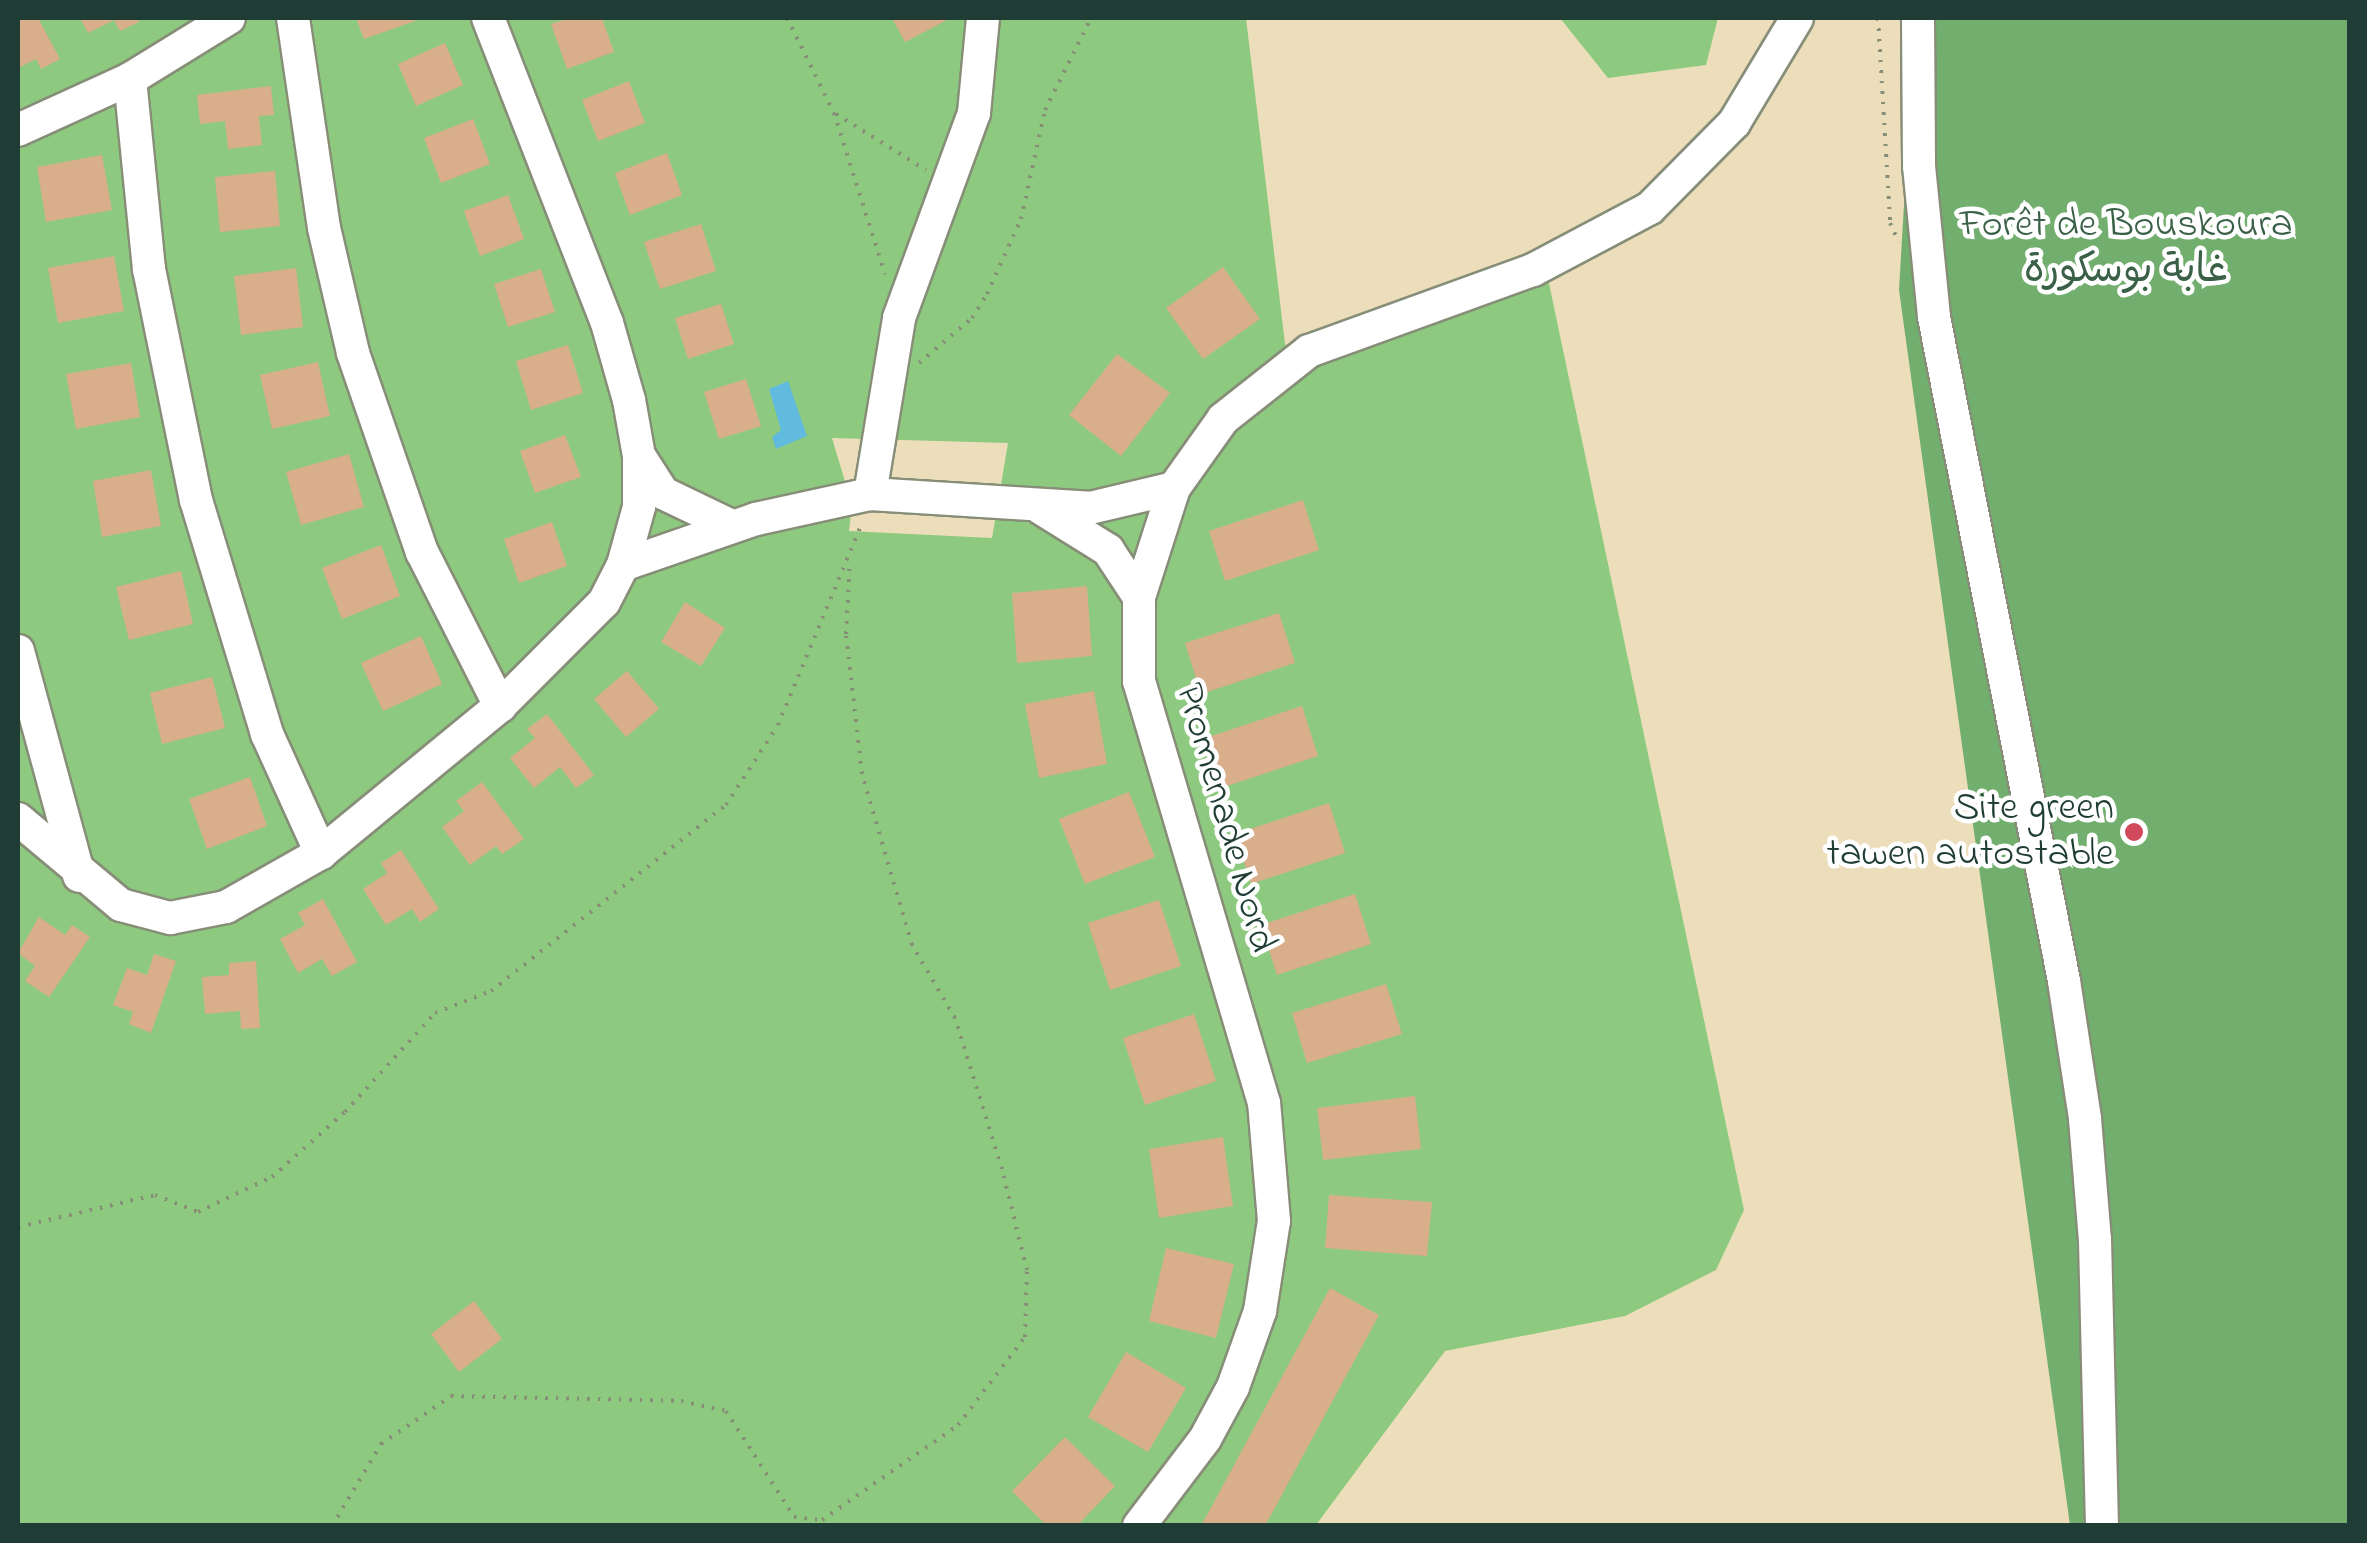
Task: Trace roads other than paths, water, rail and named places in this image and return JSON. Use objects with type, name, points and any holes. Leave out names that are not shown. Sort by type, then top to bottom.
[{"type":"street","points":[[18,130],[130,79],[230,18]]},
{"type":"street","points":[[293,18],[324,228],[362,383],[422,552],[500,706]]},
{"type":"street","points":[[18,819],[79,876],[137,912],[188,918],[251,896],[321,853],[500,706],[587,626],[623,564],[638,508],[639,456],[607,323],[488,18]]},
{"type":"street","points":[[870,494],[899,318],[953,182],[974,113],[983,18]]},
{"type":"street","name":"Promenade Nord","points":[[1139,1526],[1205,1438],[1244,1363],[1265,1286],[1275,1190],[1269,1132],[1247,1040],[1143,707],[1139,597],[1174,488],[1223,418],[1309,351],[1533,270],[1650,208],[1734,123],[1797,18]]},
{"type":"street","points":[[1918,18],[1925,250],[2085,1119],[2095,1240],[2102,1526]]},
{"type":"street","points":[[130,79],[149,268],[196,500],[267,734],[321,853]]},
{"type":"street","points":[[639,456],[663,493],[732,526]]},
{"type":"street","points":[[623,564],[732,526],[870,494],[1106,507],[1174,488]]},
{"type":"street","points":[[1029,502],[1108,550],[1139,597]]},
{"type":"street","points":[[18,652],[79,876]]},
{"type":"water","points":[[788,381],[807,436],[776,449],[772,437],[781,430],[769,389]]},
{"type":"place","name":"Site green tawen autostable","points":[[2134,832]]},
{"type":"park label","name":"Forêt de Bouskoura غابة بوسكورة","points":[[2126,249]]}]
